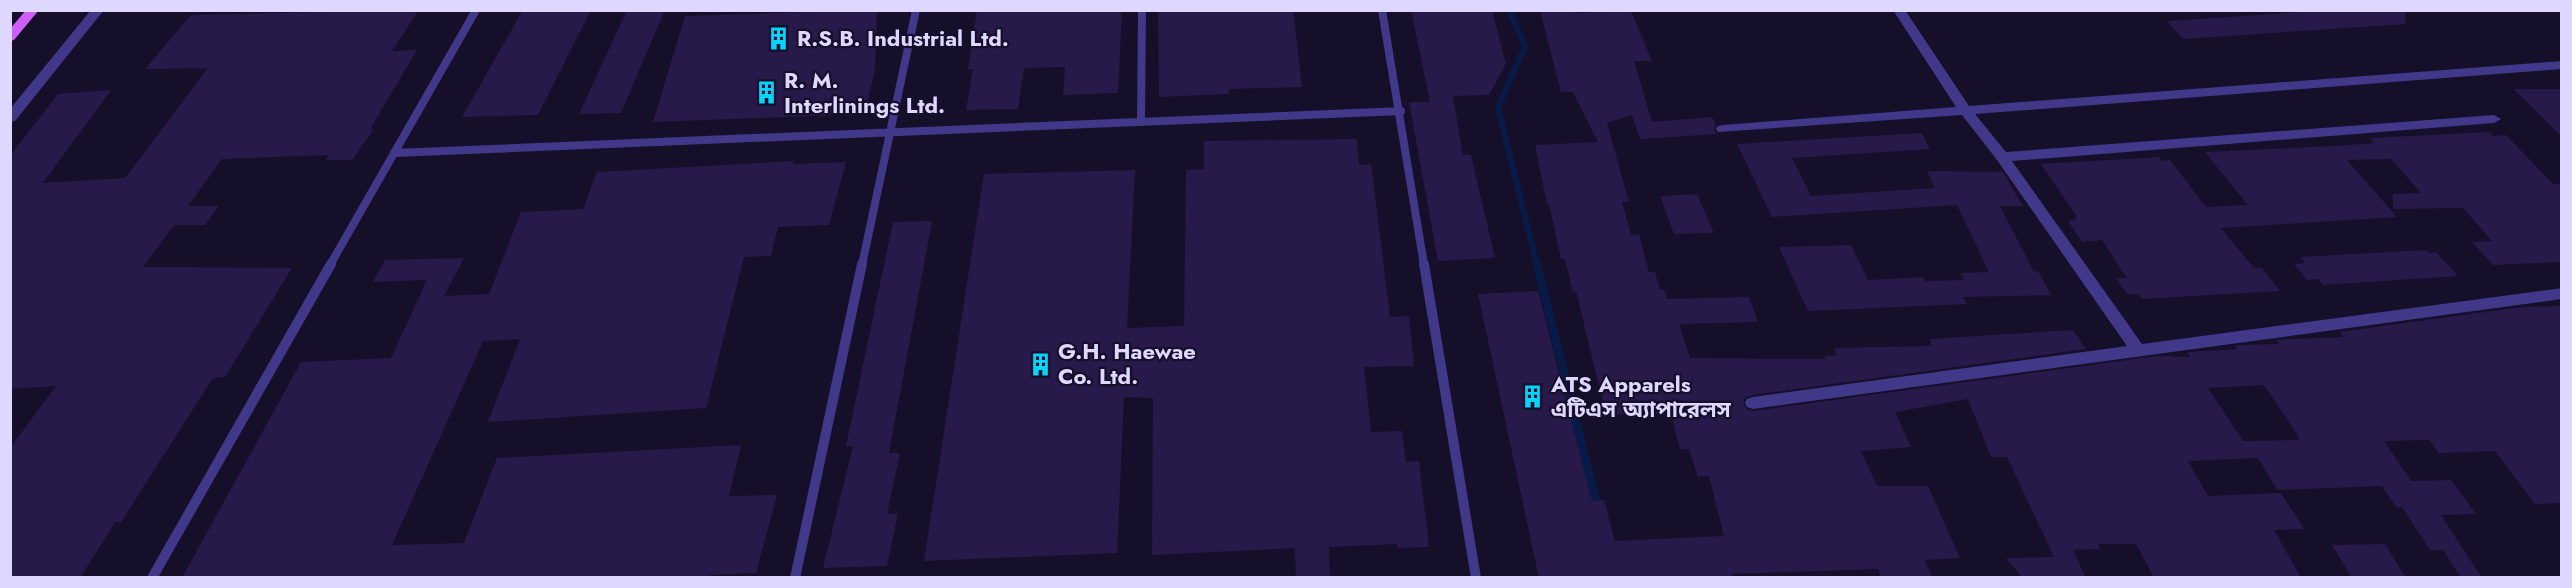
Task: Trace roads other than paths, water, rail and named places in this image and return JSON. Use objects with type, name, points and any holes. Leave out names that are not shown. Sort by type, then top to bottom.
[{"type":"main road","points":[[10,36],[33,10]]},
{"type":"street","points":[[10,118],[98,10]]},
{"type":"street","points":[[1899,10],[1965,110],[2002,157],[2100,299],[2139,350]]},
{"type":"street","points":[[1723,129],[2562,65]]},
{"type":"street","points":[[2002,157],[2494,118]]},
{"type":"street","points":[[1753,403],[2562,293]]},
{"type":"lane","points":[[152,578],[476,10]]},
{"type":"lane","points":[[795,578],[916,10]]},
{"type":"lane","points":[[1141,122],[1142,10]]},
{"type":"lane","points":[[1382,10],[1401,111],[1476,578]]},
{"type":"lane","points":[[394,153],[1401,111]]},
{"type":"waterway","points":[[1509,10],[1525,46],[1498,108],[1537,265]]},
{"type":"waterway","points":[[1537,264],[1598,509]]},
{"type":"place","name":"R.S.B. Industrial Ltd.","points":[[779,38]]},
{"type":"place","name":"R. M. Interlinings Ltd.","points":[[766,93]]},
{"type":"place","name":"G.H. Haewae Co. Ltd.","points":[[1040,364]]},
{"type":"place","name":"ATS Apparels এটিএস অ্যাপারেলস","points":[[1533,397]]}]
